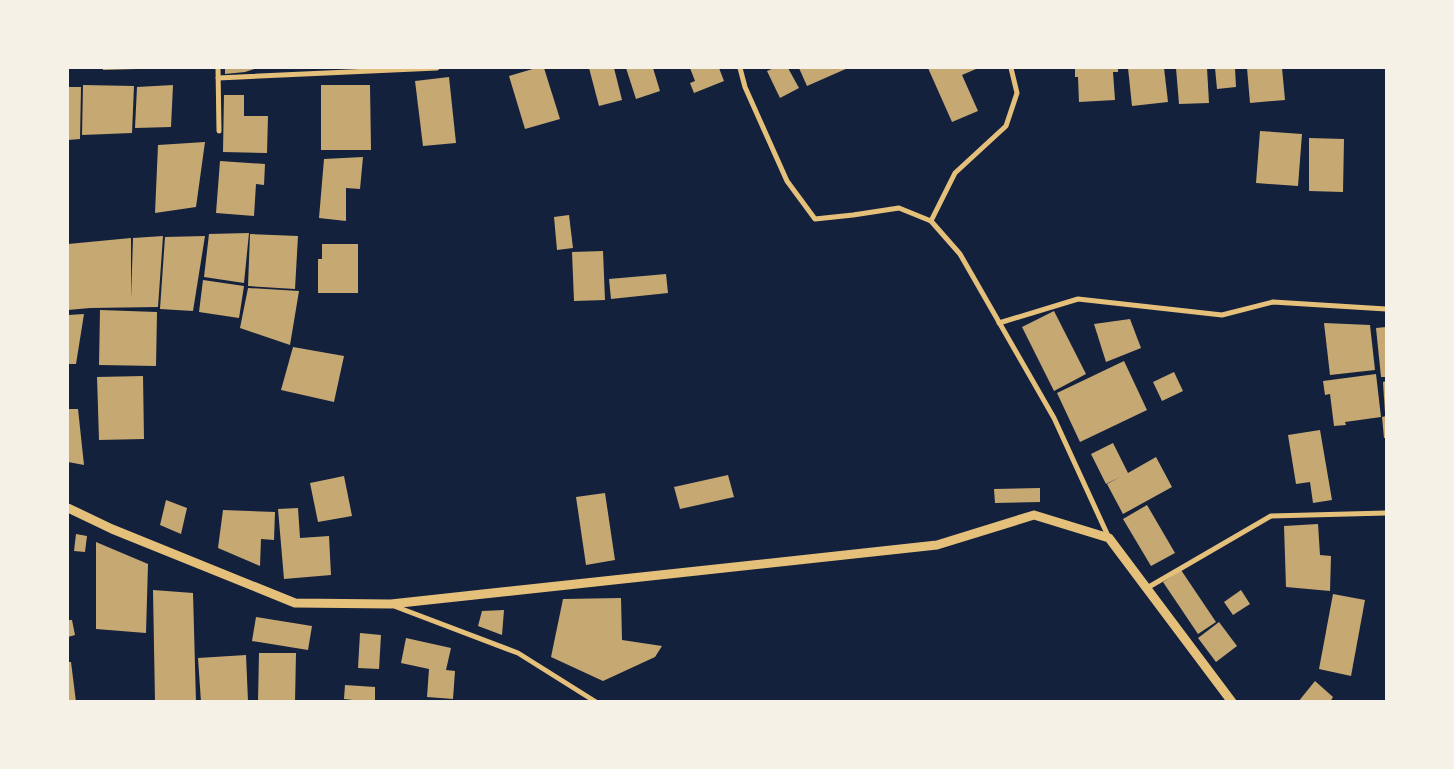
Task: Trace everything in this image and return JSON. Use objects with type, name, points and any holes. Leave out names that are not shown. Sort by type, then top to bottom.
[{"type":"street","points":[[218,68],[219,131]]},
{"type":"street","points":[[218,78],[437,68]]},
{"type":"street","points":[[740,68],[744,87],[787,181],[815,219],[853,216],[899,208],[931,221],[960,254],[1054,418],[1109,538],[1232,702]]},
{"type":"street","points":[[931,221],[955,173],[1006,126],[1017,93],[1011,68]]},
{"type":"street","points":[[999,323],[1078,299],[1222,315],[1273,302],[1386,309]]},
{"type":"street","points":[[68,508],[112,529],[295,603],[391,604],[936,545],[1034,514],[1109,538]]},
{"type":"street","points":[[1147,588],[1272,516],[1386,513]]},
{"type":"street","points":[[391,604],[518,653],[596,702]]},
{"type":"building","points":[[103,68],[137,68],[137,69],[103,70]]},
{"type":"building","points":[[225,68],[258,68],[245,72],[225,74]]},
{"type":"building","points":[[536,68],[544,68],[560,119],[525,129],[509,76]]},
{"type":"building","points":[[589,68],[614,68],[622,100],[599,106]]},
{"type":"building","points":[[626,68],[653,68],[660,91],[636,99]]},
{"type":"building","points":[[690,68],[719,68],[724,81],[694,93],[690,83],[695,81]]},
{"type":"building","points":[[774,68],[788,68],[799,88],[780,98],[767,71]]},
{"type":"building","points":[[799,68],[848,68],[807,86]]},
{"type":"building","points":[[928,68],[975,68],[962,75],[978,111],[952,122]]},
{"type":"building","points":[[1075,68],[1118,68],[1118,72],[1113,72],[1115,100],[1079,102],[1078,77],[1075,77]]},
{"type":"building","points":[[1128,68],[1164,68],[1168,102],[1132,106]]},
{"type":"building","points":[[1176,68],[1207,68],[1209,103],[1179,104]]},
{"type":"building","points":[[1215,68],[1235,68],[1236,87],[1217,89]]},
{"type":"building","points":[[1247,68],[1282,68],[1285,100],[1250,103]]},
{"type":"building","points":[[449,77],[456,143],[423,146],[415,81]]},
{"type":"building","points":[[83,85],[134,86],[132,133],[82,135]]},
{"type":"building","points":[[173,85],[171,127],[135,128],[137,87]]},
{"type":"building","points":[[321,85],[370,85],[371,150],[321,150]]},
{"type":"building","points":[[68,87],[81,87],[80,139],[68,140]]},
{"type":"building","points":[[224,95],[244,95],[244,116],[268,116],[267,153],[223,152]]},
{"type":"building","points":[[1260,131],[1302,134],[1298,186],[1256,183]]},
{"type":"building","points":[[1309,138],[1344,139],[1343,192],[1309,191]]},
{"type":"building","points":[[205,142],[196,207],[155,213],[158,145]]},
{"type":"building","points":[[363,157],[360,189],[346,188],[346,221],[319,218],[324,159]]},
{"type":"building","points":[[220,161],[265,164],[264,185],[256,184],[254,216],[216,213]]},
{"type":"building","points":[[569,215],[573,248],[557,250],[554,217]]},
{"type":"building","points":[[249,233],[244,283],[204,277],[209,234]]},
{"type":"building","points":[[250,234],[298,236],[295,289],[248,286]]},
{"type":"building","points":[[163,236],[158,307],[68,310],[68,244],[131,238],[131,299],[133,238]]},
{"type":"building","points":[[205,236],[193,311],[160,309],[165,237]]},
{"type":"building","points":[[322,244],[358,244],[358,293],[318,293],[318,259],[322,259]]},
{"type":"building","points":[[603,251],[605,300],[574,301],[572,252]]},
{"type":"building","points":[[666,274],[668,293],[611,299],[609,279]]},
{"type":"building","points":[[203,280],[244,286],[239,318],[199,312]]},
{"type":"building","points":[[248,288],[299,291],[290,345],[240,328]]},
{"type":"building","points":[[100,310],[157,312],[156,366],[99,365]]},
{"type":"building","points":[[1054,311],[1086,374],[1054,391],[1022,327]]},
{"type":"building","points":[[84,314],[76,364],[68,364],[68,315]]},
{"type":"building","points":[[1130,319],[1141,348],[1106,362],[1094,324]]},
{"type":"building","points":[[1324,323],[1370,325],[1375,370],[1330,375]]},
{"type":"building","points":[[1386,327],[1386,377],[1381,377],[1376,328]]},
{"type":"building","points":[[293,347],[344,356],[334,402],[281,390]]},
{"type":"building","points":[[1124,361],[1147,410],[1080,442],[1057,393]]},
{"type":"building","points":[[1174,372],[1183,391],[1162,401],[1153,382]]},
{"type":"building","points":[[1376,374],[1381,417],[1345,422],[1346,425],[1334,426],[1330,394],[1325,395],[1323,381]]},
{"type":"building","points":[[143,376],[144,439],[99,440],[97,377]]},
{"type":"building","points":[[1386,381],[1386,413],[1385,413],[1383,382]]},
{"type":"building","points":[[68,409],[78,409],[84,465],[68,462]]},
{"type":"building","points":[[1386,416],[1386,438],[1384,438],[1382,417]]},
{"type":"building","points":[[1320,430],[1332,500],[1313,503],[1310,482],[1296,484],[1288,435]]},
{"type":"building","points":[[1113,443],[1128,473],[1156,457],[1172,487],[1123,514],[1107,484],[1120,477],[1106,484],[1091,454]]},
{"type":"building","points":[[728,475],[734,497],[680,509],[674,487]]},
{"type":"building","points":[[344,476],[352,516],[318,522],[310,483]]},
{"type":"building","points":[[1040,488],[1040,502],[995,503],[994,489]]},
{"type":"building","points":[[605,493],[615,560],[586,565],[576,497]]},
{"type":"building","points":[[166,500],[187,508],[181,534],[160,525]]},
{"type":"building","points":[[1147,505],[1175,553],[1151,566],[1123,519]]},
{"type":"building","points":[[298,508],[300,538],[329,536],[331,575],[284,579],[278,509]]},
{"type":"building","points":[[223,510],[275,512],[274,540],[261,539],[260,566],[218,548]]},
{"type":"building","points":[[1318,524],[1320,555],[1331,556],[1330,591],[1286,587],[1284,526]]},
{"type":"building","points":[[76,534],[87,536],[85,552],[74,551]]},
{"type":"building","points":[[96,542],[148,564],[146,633],[96,629]]},
{"type":"building","points":[[1181,570],[1216,622],[1198,634],[1163,582]]},
{"type":"building","points":[[153,590],[193,593],[196,702],[155,702]]},
{"type":"building","points":[[1241,590],[1250,604],[1233,615],[1224,602]]},
{"type":"building","points":[[1333,594],[1365,600],[1351,676],[1319,669]]},
{"type":"building","points":[[621,598],[622,640],[662,646],[655,657],[603,681],[551,657],[563,599]]},
{"type":"building","points":[[504,610],[502,635],[478,626],[482,611]]},
{"type":"building","points":[[256,617],[312,626],[308,650],[252,641]]},
{"type":"building","points":[[68,620],[72,620],[75,635],[68,637]]},
{"type":"building","points":[[1219,622],[1237,646],[1216,662],[1198,638]]},
{"type":"building","points":[[360,633],[381,635],[379,669],[358,668]]},
{"type":"building","points":[[406,638],[451,648],[446,670],[455,671],[453,699],[427,697],[429,669],[401,663]]},
{"type":"building","points":[[259,653],[296,653],[295,702],[258,701]]},
{"type":"building","points":[[246,655],[248,701],[201,702],[198,658]]},
{"type":"building","points":[[68,662],[71,662],[76,702],[68,702]]},
{"type":"building","points":[[1315,681],[1333,697],[1330,702],[1298,702]]},
{"type":"building","points":[[345,685],[375,687],[375,702],[353,702],[353,700],[344,699]]}]
